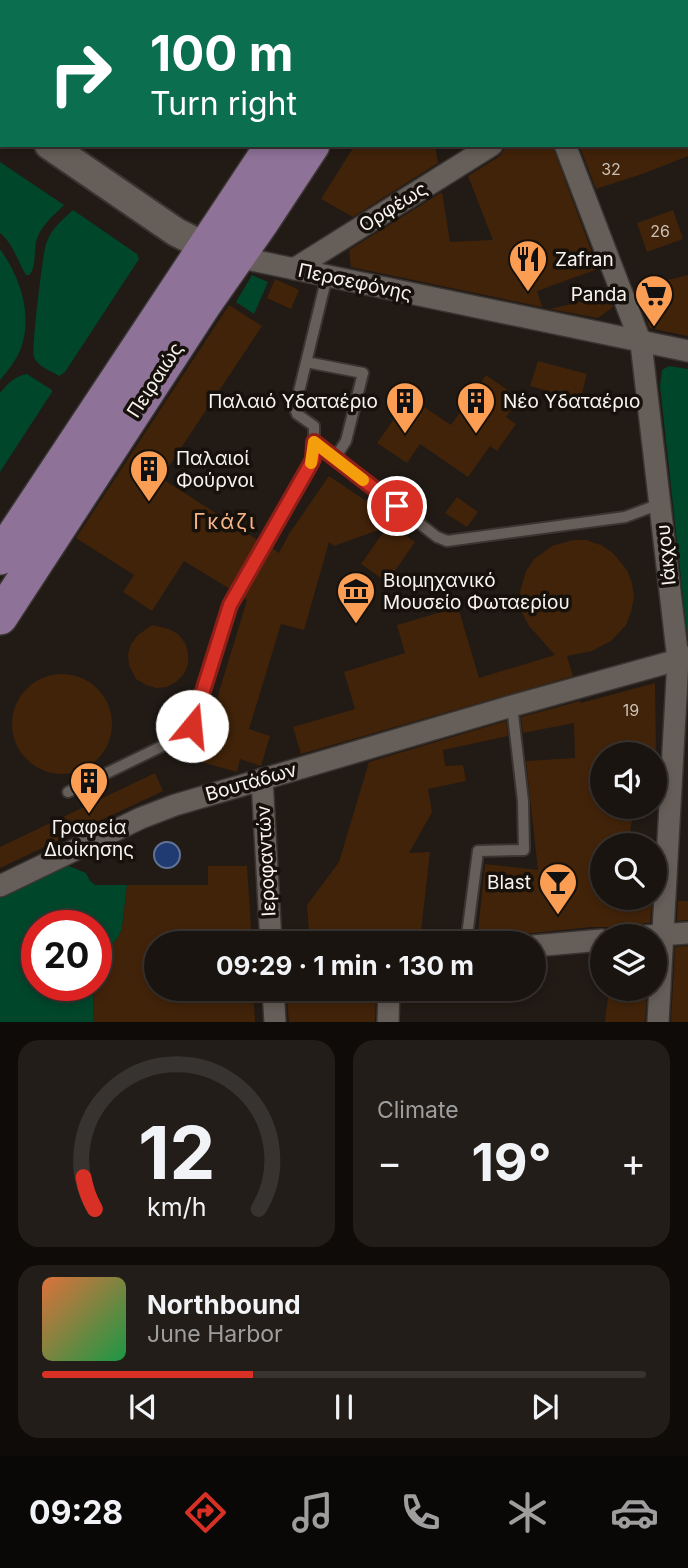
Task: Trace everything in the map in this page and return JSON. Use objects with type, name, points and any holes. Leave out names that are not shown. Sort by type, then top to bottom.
[{"type":"main road","name":"Πειραιώς","points":[[0,617],[221,252],[272,147]]},
{"type":"main road","name":"Πειραιώς","points":[[0,557],[221,252],[310,147]]},
{"type":"street","name":"Περσεφόνης","points":[[52,147],[176,232],[221,252],[688,351]]},
{"type":"street","name":"Ορφέως","points":[[294,269],[489,147]]},
{"type":"street","name":"Ιάκχου","points":[[566,147],[641,342],[660,504],[683,658],[655,924]]},
{"type":"street","name":"Βουτάδων","points":[[0,886],[141,818],[186,802],[683,658]]},
{"type":"street","name":"Ιεροφαντών","points":[[262,779],[270,931]]},
{"type":"street","points":[[667,935],[688,933]]},
{"type":"street","points":[[546,945],[590,941]]},
{"type":"street","points":[[274,1001],[275,1022]]},
{"type":"street","points":[[388,1001],[388,1022]]},
{"type":"street","name":"Ιάκχου","points":[[657,1001],[658,1022]]},
{"type":"lane","points":[[68,792],[185,735],[190,730],[230,605],[313,459],[314,426],[295,411],[327,276]]},
{"type":"lane","points":[[306,362],[363,373],[346,441],[335,458]]},
{"type":"lane","points":[[314,442],[437,537],[447,541],[625,517],[660,504]]},
{"type":"lane","points":[[468,931],[478,851],[524,850],[523,801],[512,706]]},
{"type":"green space","points":[[0,162],[64,205],[40,232],[29,275],[26,275],[12,248],[0,233]]},
{"type":"green space","points":[[73,210],[137,254],[139,259],[65,372],[59,376],[41,366],[34,357],[34,337],[46,244],[54,229]]},
{"type":"green space","points":[[0,249],[19,284],[26,322],[19,352],[0,380]]},
{"type":"green space","points":[[252,275],[268,282],[254,314],[236,302]]},
{"type":"green space","points":[[669,366],[688,369],[688,642],[660,386],[662,370]]},
{"type":"green space","points":[[27,374],[52,392],[0,472],[0,393],[12,381]]},
{"type":"green space","points":[[64,864],[86,873],[95,885],[127,885],[122,929],[112,945],[112,910],[21,910],[21,1001],[94,1001],[93,1022],[0,1022],[0,896]]},
{"type":"water","points":[[167,842],[176,846],[180,855],[176,864],[167,868],[158,864],[154,855],[158,846]]},
{"type":"building","points":[[354,147],[435,147],[438,163],[353,217],[321,199]]},
{"type":"building","points":[[505,147],[553,147],[598,269],[537,291],[542,307],[351,267],[349,250],[442,192],[450,242],[493,240],[468,176],[500,156]]},
{"type":"building","points":[[580,147],[688,147],[688,156],[596,189]]},
{"type":"building","points":[[673,210],[683,239],[647,252],[637,223]]},
{"type":"building","points":[[688,275],[688,336],[649,328],[640,287]]},
{"type":"building","points":[[275,279],[299,290],[291,309],[267,298]]},
{"type":"building","points":[[608,295],[613,307],[598,318],[550,309]]},
{"type":"building","points":[[229,305],[262,326],[161,478],[258,540],[230,589],[184,561],[152,611],[123,592],[134,575],[76,538]]},
{"type":"building","points":[[538,361],[587,374],[580,400],[530,386]]},
{"type":"building","name":"Νέο Υδαταέριο","points":[[486,375],[519,398],[506,417],[516,424],[497,451],[490,446],[468,477],[420,444],[407,463],[377,443],[399,412],[414,422],[424,407],[451,425]]},
{"type":"building","points":[[329,476],[375,507],[372,512],[415,542],[387,582],[361,564],[387,527],[334,546],[329,542],[304,630],[281,624],[249,729],[270,736],[261,766],[240,759],[237,772],[198,761],[247,600],[243,598],[272,548],[279,553]]},
{"type":"building","points":[[457,497],[478,512],[467,527],[445,513]]},
{"type":"building","points":[[573,540],[587,540],[613,553],[627,570],[634,597],[626,625],[611,641],[592,651],[567,656],[573,676],[301,754],[293,727],[355,709],[344,672],[405,653],[397,625],[458,607],[479,678],[555,655],[529,626],[522,613],[520,592],[526,571],[534,559],[552,546]]},
{"type":"building","points":[[152,625],[178,634],[188,653],[184,674],[167,687],[146,685],[136,679],[129,665],[131,644]]},
{"type":"building","points":[[62,674],[81,677],[98,688],[109,705],[112,724],[109,743],[98,760],[81,771],[62,774],[43,771],[26,760],[15,743],[12,724],[15,705],[26,688],[43,677]]},
{"type":"building","points":[[655,683],[656,742],[590,742],[590,819],[632,819],[630,833],[590,833],[590,910],[651,910],[650,923],[590,924],[590,927],[546,932],[478,931],[485,864],[538,870],[526,761],[575,758],[574,723],[523,733],[521,717],[580,701],[581,703]]},
{"type":"building","points":[[506,721],[508,736],[443,750],[445,766],[463,765],[466,781],[428,789],[432,812],[409,853],[430,852],[421,931],[309,931],[307,905],[339,862],[369,762]]},
{"type":"building","name":"Γραφεία Διοίκησης","points":[[155,773],[163,791],[0,868],[0,847]]},
{"type":"building","points":[[208,866],[247,866],[251,931],[144,931],[144,1001],[254,1001],[255,1022],[93,1022],[94,1001],[112,1001],[112,945],[122,929],[127,885],[208,885]]},
{"type":"building","points":[[678,901],[688,901],[688,920],[677,921]]},
{"type":"building","points":[[688,946],[688,1022],[671,1022],[675,947]]},
{"type":"building","points":[[287,1001],[376,1001],[375,1022],[289,1022]]},
{"type":"building","points":[[608,1001],[646,1001],[645,1022],[605,1022]]},
{"type":"slow traffic","points":[[311,463],[314,442],[363,480]]},
{"type":"place","name":"Zafran","points":[[528,293]]},
{"type":"place","name":"Panda","points":[[654,328]]},
{"type":"place","name":"Παλαιό Υδαταέριο","points":[[405,435]]},
{"type":"place","name":"Νέο Υδαταέριο","points":[[476,435]]},
{"type":"place","name":"Παλαιοί Φούρνοι","points":[[149,503]]},
{"type":"place","name":"Βιομηχανικό Μουσείο Φωταερίου","points":[[356,625]]},
{"type":"place","name":"Γραφεία Διοίκησης","points":[[89,815]]},
{"type":"place","name":"Blast","points":[[558,916]]},
{"type":"district","name":"Γκάζι","points":[[225,521]]},
{"type":"route","points":[[192,726],[230,605],[310,465],[314,442],[397,506]]}]
